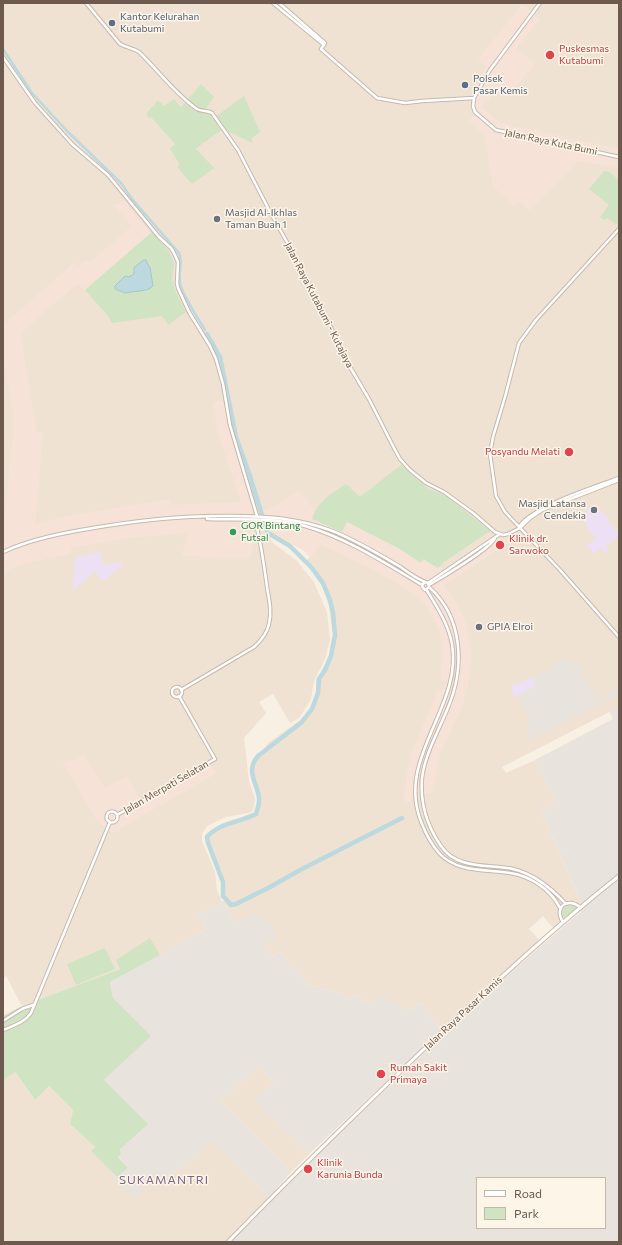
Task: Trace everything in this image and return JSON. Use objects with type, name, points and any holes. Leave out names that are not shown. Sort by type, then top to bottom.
[{"type":"main road","name":"Jalan Raya Pasar Kamis","points":[[228,1242],[361,1108],[504,974],[619,876]]},
{"type":"street","name":"Jalan Raya Kutabumi - Kutajaya","points":[[86,3],[120,44],[125,47],[135,49],[139,52],[174,90],[192,105],[202,111],[212,113],[232,141],[292,251],[347,362],[404,464],[426,484],[444,492],[500,534]]},
{"type":"street","points":[[273,3],[325,44]]},
{"type":"street","points":[[278,3],[325,44]]},
{"type":"street","points":[[325,44],[322,49],[377,98],[405,103],[474,98],[494,63],[540,3]]},
{"type":"street","points":[[3,57],[30,98],[73,145],[108,175],[174,253],[178,262],[178,288],[189,312],[210,346],[216,359],[223,384],[230,425],[257,516]]},
{"type":"street","name":"Jalan Raya Kuta Bumi","points":[[474,98],[473,106],[475,112],[496,130],[619,157]]},
{"type":"street","points":[[619,229],[525,334],[518,347],[493,437],[490,454],[496,496],[505,512],[566,576],[619,637]]},
{"type":"street","points":[[422,585],[428,584],[467,559],[488,545],[500,534],[508,534],[519,528],[529,518],[542,510],[619,479]]},
{"type":"street","points":[[208,516],[207,519],[282,522],[304,526],[329,534],[377,558],[422,585],[423,588],[426,589],[443,615],[447,625],[452,644],[453,661],[449,687],[442,708],[421,755],[416,778],[416,803],[423,825],[439,853],[456,865],[469,869],[511,873],[537,883],[555,898],[560,908],[559,915],[564,923]]},
{"type":"street","points":[[3,552],[14,547],[74,531],[118,523],[208,516],[257,516],[283,518],[305,522],[331,530],[354,540],[428,584],[439,597],[450,616],[456,633],[460,652],[452,699],[429,751],[423,771],[422,800],[428,822],[439,844],[444,850],[460,862],[473,865],[513,869],[528,874],[552,889],[566,903]]},
{"type":"street","points":[[181,690],[179,687],[176,687],[172,691],[174,696],[179,696],[182,693],[181,690],[254,646],[261,641],[266,633],[269,625],[270,608],[260,539],[255,520]]},
{"type":"street","points":[[304,526],[305,522]]},
{"type":"street","points":[[377,558],[379,554]]},
{"type":"street","points":[[426,589],[428,584]]},
{"type":"street","name":"Jalan Merpati Selatan","points":[[117,815],[215,759],[179,696]]},
{"type":"street","points":[[3,1030],[28,1017],[54,959],[110,822],[116,820],[117,815],[112,811],[108,812],[106,819],[110,822]]},
{"type":"street","points":[[560,908],[566,903],[571,902],[581,908]]},
{"type":"street","points":[[3,1021],[22,1008],[34,1005]]},
{"type":"shaded area","points":[[3,3],[619,3],[619,707],[502,767],[506,773],[535,760],[557,803],[541,811],[582,905],[554,929],[543,916],[529,929],[540,941],[500,975],[441,1030],[421,1003],[409,1011],[402,1006],[364,1001],[354,994],[347,999],[340,993],[308,985],[280,952],[272,957],[263,946],[235,924],[222,901],[214,907],[194,916],[202,920],[207,929],[160,955],[150,939],[120,969],[22,1006],[6,976],[3,980]],"holes":[[[266,531],[302,549],[310,557],[305,562],[322,586],[329,606],[334,641],[326,664],[316,680],[317,693],[311,708],[299,721],[268,743],[254,763],[254,774],[261,798],[256,814],[252,817],[229,822],[211,830],[207,835],[207,840],[220,871],[223,892],[226,900],[222,901],[217,890],[215,872],[202,841],[202,834],[207,826],[226,817],[253,811],[255,799],[249,781],[244,738],[266,713],[259,702],[273,694],[290,723],[300,717],[311,699],[314,681],[325,659],[330,640],[327,612],[314,582],[296,560],[273,543]]]},
{"type":"shaded area","points":[[522,5],[540,19],[516,48],[535,64],[507,97],[495,92],[482,107],[500,123],[619,149],[619,167],[578,161],[529,210],[520,201],[514,206],[493,187],[485,136],[469,120],[476,114],[471,100],[473,91],[486,67],[478,59]]},
{"type":"shaded area","points":[[124,201],[138,219],[152,232],[85,290],[78,284],[73,287],[23,331],[21,339],[36,431],[43,434],[35,524],[68,516],[170,499],[171,505],[241,502],[217,430],[213,402],[224,401],[228,425],[254,512],[261,512],[279,504],[298,491],[315,510],[312,519],[347,522],[400,549],[420,563],[423,559],[437,568],[441,566],[443,570],[495,535],[501,539],[509,538],[508,543],[444,585],[456,602],[464,618],[469,638],[471,656],[468,685],[461,709],[439,756],[433,792],[415,798],[407,803],[404,800],[408,768],[413,749],[438,689],[443,690],[446,681],[441,680],[443,645],[437,625],[425,604],[408,590],[378,572],[320,544],[311,557],[302,549],[265,531],[260,524],[252,525],[254,534],[250,558],[182,556],[188,533],[129,538],[71,548],[71,553],[20,565],[3,572],[3,538],[14,420],[3,355],[3,325],[75,262],[78,266],[86,260],[89,263],[132,226],[113,205]]},
{"type":"shaded area","points":[[592,506],[598,508],[610,520],[608,522],[619,532],[619,536],[606,546],[608,549],[604,553],[600,548],[594,554],[587,546],[596,539],[580,516]]},
{"type":"shaded area","points":[[101,552],[103,565],[121,562],[122,566],[103,581],[94,571],[73,591],[75,557]]},
{"type":"shaded area","points":[[566,657],[570,663],[577,663],[587,683],[599,699],[619,688],[619,693],[528,740],[528,717],[526,709],[517,695],[536,687],[533,677],[547,670]]},
{"type":"shaded area","points":[[533,677],[536,686],[514,697],[511,686]]},
{"type":"shaded area","points":[[619,707],[619,875],[615,878],[619,884],[619,1242],[231,1242],[313,1158],[503,979],[584,909],[541,811],[557,803],[535,760],[613,719],[609,711]]},
{"type":"shaded area","points":[[84,755],[105,788],[127,776],[143,803],[205,768],[211,767],[217,773],[112,833],[96,819],[62,761],[75,760]]},
{"type":"shaded area","points":[[222,901],[235,924],[254,913],[271,924],[277,936],[263,946],[272,957],[280,952],[308,985],[340,993],[347,999],[354,994],[364,1001],[373,1003],[378,997],[402,1006],[409,1011],[421,1003],[441,1030],[309,1154],[253,1099],[274,1083],[261,1067],[237,1085],[220,1101],[291,1172],[269,1197],[212,1141],[171,1176],[158,1184],[154,1180],[134,1197],[117,1180],[117,1177],[128,1168],[118,1156],[104,1080],[150,1036],[113,998],[110,982],[207,929],[202,920],[193,916],[214,907]]},
{"type":"shaded area","points":[[261,1067],[274,1083],[254,1099],[309,1154],[291,1172],[220,1101],[237,1085]]},
{"type":"shaded area","points":[[14,1071],[34,1099],[49,1086],[73,1110],[70,1124],[95,1147],[92,1151],[117,1177],[117,1180],[134,1196],[154,1180],[171,1176],[212,1140],[269,1197],[226,1242],[3,1242],[3,1080]]},
{"type":"green space","points":[[201,84],[214,97],[205,110],[215,117],[244,96],[260,132],[252,138],[252,143],[223,129],[199,146],[196,149],[214,168],[192,184],[178,168],[179,163],[170,149],[175,144],[151,117],[149,118],[146,114],[158,100],[164,106],[174,99],[181,107]]},
{"type":"green space","points":[[604,171],[609,172],[619,180],[619,222],[616,225],[607,218],[604,220],[600,217],[609,205],[589,189]]},
{"type":"green space","points":[[152,232],[169,251],[174,264],[172,279],[175,290],[186,312],[168,325],[162,316],[112,323],[108,316],[85,290]]},
{"type":"green space","points":[[401,465],[429,489],[446,496],[490,531],[444,562],[438,568],[423,559],[421,563],[400,549],[347,522],[342,532],[312,519],[321,503],[346,484],[360,497]]},
{"type":"green space","points":[[568,905],[575,906],[576,910],[565,919],[562,912]]},
{"type":"green space","points":[[150,938],[160,955],[110,982],[113,998],[151,1036],[104,1080],[148,1124],[119,1150],[121,1153],[118,1157],[128,1168],[117,1177],[91,1151],[95,1147],[70,1124],[73,1110],[49,1086],[35,1100],[15,1072],[3,1080],[3,1016],[22,1006],[120,969],[116,960]]},
{"type":"green space","points":[[105,948],[115,969],[76,985],[67,964]]},
{"type":"water","points":[[146,260],[150,267],[153,286],[151,288],[125,293],[115,289],[115,286],[125,276],[129,277],[134,274],[134,268]]},
{"type":"waterway","points":[[3,49],[32,93],[68,132],[121,183],[132,199],[179,253],[181,260],[181,288],[205,330]]},
{"type":"waterway","points":[[207,334],[220,357],[236,437],[262,515]]},
{"type":"waterway","points":[[264,522],[268,533],[290,546],[312,568],[323,583],[330,600],[335,635],[331,656],[319,679],[318,693],[312,709],[302,722],[258,756],[254,761],[252,772],[259,800],[256,814],[223,826],[212,832],[207,837],[223,882],[223,896],[231,905],[236,904],[402,818]]},
{"type":"place","name":"Kantor Kelurahan Kutabumi","points":[[112,23]]},
{"type":"place","name":"Puskesmas Kutabumi","points":[[550,55]]},
{"type":"place","name":"Polsek Pasar Kemis","points":[[465,85]]},
{"type":"place","name":"Masjid Al-Ikhlas Taman Buah 1","points":[[217,219]]},
{"type":"place","name":"Posyandu Melati","points":[[569,452]]},
{"type":"place","name":"Masjid Latansa Cendekia","points":[[594,510]]},
{"type":"place","name":"GOR Bintang Futsal","points":[[233,532]]},
{"type":"place","name":"Klinik dr. Sarwoko","points":[[500,545]]},
{"type":"place","name":"GPIA Elroi","points":[[479,627]]},
{"type":"place","name":"Rumah Sakit Primaya","points":[[381,1074]]},
{"type":"place","name":"Klinik Karunia Bunda","points":[[308,1169]]},
{"type":"district","name":"SUKAMANTRI","points":[[164,1180]]}]
